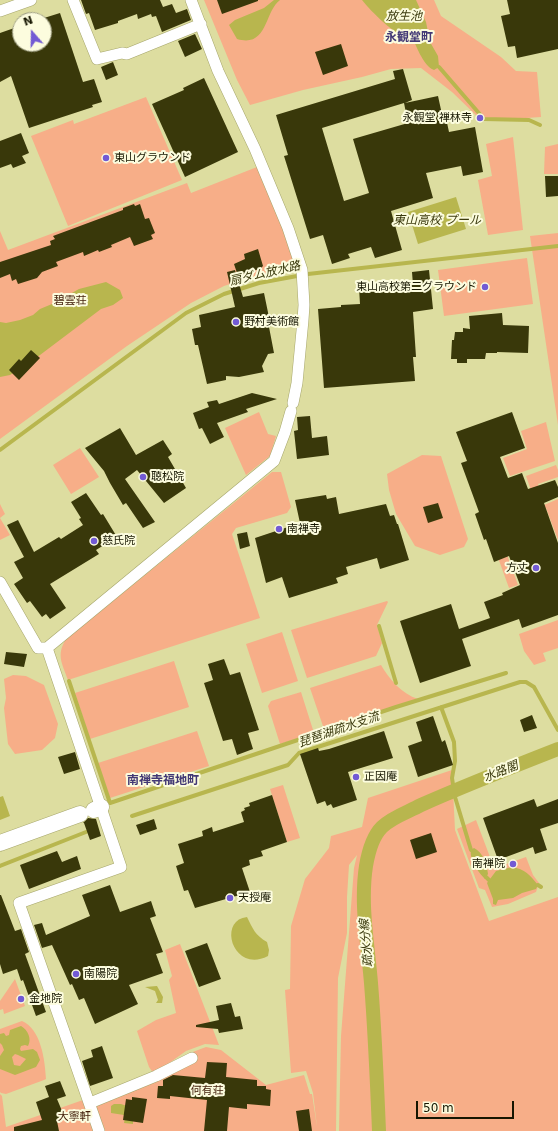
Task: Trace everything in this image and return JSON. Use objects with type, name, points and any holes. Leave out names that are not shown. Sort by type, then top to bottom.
[{"type":"street","points":[[0,11],[31,0]]},
{"type":"street","points":[[74,0],[96,59],[122,53],[127,54],[200,24]]},
{"type":"street","points":[[0,582],[38,648],[47,648],[274,461],[285,432],[297,383],[304,320],[303,274],[288,228],[255,149],[218,71],[191,0]]},
{"type":"street","points":[[47,648],[91,810],[121,867],[19,903],[99,1131]]},
{"type":"street","points":[[0,843],[91,810]]},
{"type":"street","points":[[90,1104],[156,1076],[192,1058]]},
{"type":"green space","points":[[204,0],[434,0],[441,16],[501,57],[516,71],[537,72],[541,117],[482,121],[452,92],[421,68],[391,69],[303,90],[250,105],[237,80]]},
{"type":"green space","name":"東山グラウンド","points":[[146,97],[182,180],[68,226],[31,136],[73,120],[74,124]]},
{"type":"green space","points":[[513,137],[523,230],[488,235],[478,180],[492,176],[486,144]]},
{"type":"green space","points":[[558,144],[558,174],[544,174],[545,147]]},
{"type":"green space","name":"碧雲荘","points":[[257,167],[283,228],[296,268],[258,275],[224,286],[191,303],[127,346],[0,439],[0,231],[8,250],[187,183],[191,193]]},
{"type":"green space","points":[[558,233],[558,425],[530,236]]},
{"type":"green space","name":"東山高校第二グラウンド","points":[[527,258],[533,304],[444,316],[438,270]]},
{"type":"green space","points":[[259,412],[268,434],[276,436],[270,456],[246,475],[225,428]]},
{"type":"green space","points":[[546,422],[555,461],[510,476],[503,458],[527,449],[521,431]]},
{"type":"green space","points":[[80,448],[99,477],[71,494],[53,465]]},
{"type":"green space","points":[[422,455],[441,456],[468,539],[464,547],[440,555],[415,546],[396,514],[389,490],[387,474]]},
{"type":"green space","points":[[556,465],[558,477],[538,484],[544,505],[558,499],[558,540],[546,508],[538,510],[526,476]]},
{"type":"green space","points":[[272,472],[281,472],[291,507],[287,513],[236,528],[232,534],[260,618],[68,680],[61,659],[61,650],[66,639]]},
{"type":"green space","points":[[0,504],[5,514],[0,518]]},
{"type":"green space","points":[[0,518],[10,535],[0,540]]},
{"type":"green space","points":[[502,541],[518,585],[509,588],[493,544]]},
{"type":"green space","points":[[387,601],[388,602],[377,625],[382,643],[376,656],[307,678],[291,630]]},
{"type":"green space","points":[[558,620],[558,648],[543,653],[546,661],[534,665],[524,651],[519,634]]},
{"type":"green space","points":[[282,632],[298,681],[262,693],[246,644]]},
{"type":"green space","points":[[174,661],[189,707],[90,739],[75,693]]},
{"type":"green space","points":[[381,665],[388,676],[401,690],[418,699],[324,729],[310,688]]},
{"type":"green space","points":[[13,675],[26,676],[44,685],[58,724],[55,738],[42,750],[15,754],[8,744],[4,708],[6,698],[4,679]]},
{"type":"green space","points":[[301,692],[314,733],[280,744],[268,706],[271,701]]},
{"type":"green space","points":[[197,731],[209,766],[110,798],[98,763]]},
{"type":"green space","name":"何有荘","points":[[452,770],[455,830],[489,921],[558,897],[558,1131],[339,1131],[341,1036],[354,868],[357,855],[349,865],[347,933],[338,978],[336,1131],[105,1131],[95,1104],[190,1053],[206,1047],[221,1050],[266,1085],[304,1075],[310,1094],[312,1094],[317,1127],[313,1093],[306,1071],[291,1073],[285,990],[290,989],[291,926],[305,879],[329,848],[331,836],[362,827],[368,798]]},
{"type":"green space","points":[[283,785],[300,838],[287,842],[270,789]]},
{"type":"green space","points":[[476,820],[495,868],[526,857],[533,875],[539,883],[536,892],[508,904],[492,907],[485,890],[479,888],[457,829]]},
{"type":"green space","points":[[180,944],[219,1045],[205,1044],[186,1051],[154,1074],[149,1067],[137,1031],[156,1020],[176,1013],[169,980],[172,976],[165,950]]},
{"type":"green space","points":[[15,979],[25,1006],[4,1014],[3,1009],[0,1010],[0,1001]]},
{"type":"green space","points":[[22,1021],[34,1031],[38,1038],[43,1054],[46,1079],[6,1094],[1,1093],[0,1029]]},
{"type":"green space","name":"大寧軒","points":[[0,1094],[2,1096],[6,1127],[83,1100],[94,1131],[0,1131]]},
{"type":"water","points":[[274,0],[280,0],[275,5],[260,34],[255,38],[247,40],[237,39],[229,25],[235,20],[264,8]]},
{"type":"water","name":"放生池","points":[[362,0],[416,0],[426,22],[430,42],[438,56],[439,67],[434,70],[430,68],[420,54],[411,34],[398,33],[394,31]]},
{"type":"water","name":"東山高校 プール","points":[[456,197],[466,229],[418,244],[408,212]]},
{"type":"water","points":[[106,282],[120,290],[123,298],[113,305],[101,309],[40,355],[10,375],[0,377],[0,322],[6,323],[20,320],[33,315],[40,309],[79,289]]},
{"type":"water","points":[[3,796],[10,816],[0,820],[0,797]]},
{"type":"water","points":[[474,848],[480,852],[486,863],[488,874],[485,879],[477,869],[471,857],[471,850]]},
{"type":"water","points":[[512,867],[520,869],[530,875],[538,885],[536,889],[522,893],[513,898],[498,900],[496,905],[493,904],[493,899],[487,883],[496,871]]},
{"type":"water","points":[[247,917],[257,934],[267,942],[269,950],[268,956],[256,960],[246,958],[238,952],[233,944],[231,935],[233,927],[238,920]]},
{"type":"water","points":[[157,986],[163,997],[162,1003],[156,1003],[158,1000],[155,991],[145,987]]},
{"type":"water","points":[[21,1026],[26,1030],[30,1040],[28,1046],[21,1046],[20,1049],[21,1051],[33,1049],[37,1052],[40,1060],[36,1067],[15,1075],[0,1069],[0,1056],[4,1050],[0,1043],[0,1034],[4,1033],[6,1036],[9,1035],[10,1030]],"holes":[[[15,1054],[26,1059],[20,1066],[14,1065],[12,1057]]]},
{"type":"water","points":[[114,1104],[121,1104],[133,1108],[133,1124],[124,1123],[124,1115],[111,1113],[111,1106]]},
{"type":"building","points":[[81,0],[160,0],[163,7],[172,4],[176,13],[187,9],[191,20],[162,32],[156,16],[152,17],[151,14],[138,19],[137,14],[118,21],[118,23],[95,30],[89,13],[86,14]]},
{"type":"building","points":[[217,0],[258,0],[258,1],[222,14]]},
{"type":"building","points":[[507,0],[558,0],[558,49],[517,58],[515,46],[508,47],[501,16],[510,14]]},
{"type":"building","points":[[60,13],[83,82],[94,79],[102,102],[92,105],[93,107],[29,128],[11,76],[0,82],[0,33],[12,29],[12,52],[52,52],[52,16]]},
{"type":"building","points":[[195,34],[202,49],[185,57],[178,41]]},
{"type":"building","points":[[341,44],[348,66],[323,75],[315,52]]},
{"type":"building","points":[[113,62],[118,75],[106,80],[101,67]]},
{"type":"building","points":[[403,69],[412,100],[405,103],[438,96],[443,119],[446,118],[449,132],[475,127],[483,172],[463,176],[461,166],[426,173],[433,198],[391,211],[402,250],[375,258],[371,247],[348,254],[350,258],[332,264],[323,235],[310,239],[284,156],[288,155],[276,115],[395,79],[393,71]],"holes":[[[404,103],[408,123],[353,139],[369,193],[344,201],[322,128]]]},
{"type":"building","points":[[204,78],[238,152],[185,177],[152,104],[184,90],[183,88]]},
{"type":"building","points":[[21,133],[29,153],[22,156],[26,163],[13,168],[11,164],[0,168],[0,141]]},
{"type":"building","points":[[545,176],[558,176],[558,196],[546,197]]},
{"type":"building","points":[[134,204],[135,206],[140,204],[145,219],[149,218],[155,233],[151,235],[153,239],[134,246],[130,237],[99,252],[98,250],[84,256],[83,252],[56,262],[58,266],[42,272],[37,278],[18,284],[16,279],[12,281],[10,274],[0,278],[0,262],[51,245],[50,241],[55,239],[53,236],[123,210],[123,208]]},
{"type":"building","points":[[258,249],[263,266],[262,268],[238,276],[234,264],[245,259],[244,254]]},
{"type":"building","points":[[235,270],[243,297],[264,293],[271,327],[269,327],[274,353],[268,354],[262,366],[264,372],[239,377],[226,376],[226,380],[207,384],[198,345],[195,345],[192,329],[201,327],[199,315],[235,307],[227,272]]},
{"type":"building","points":[[429,270],[433,309],[413,312],[416,357],[413,357],[415,381],[324,388],[318,309],[341,307],[341,305],[360,304],[359,288],[413,285],[412,272]]},
{"type":"building","points":[[502,313],[503,325],[529,326],[528,353],[486,353],[485,359],[467,359],[467,363],[457,363],[457,359],[451,359],[452,340],[454,340],[455,332],[463,332],[463,328],[470,329],[469,316]]},
{"type":"building","points":[[31,350],[40,358],[19,380],[9,370],[19,359],[21,361]]},
{"type":"building","points":[[252,393],[277,399],[246,409],[248,412],[217,423],[224,437],[210,444],[202,428],[199,429],[193,413],[209,407],[207,402],[217,400],[219,404]]},
{"type":"building","points":[[512,412],[525,448],[500,457],[508,478],[522,473],[528,489],[555,480],[558,487],[558,497],[544,503],[558,543],[558,615],[522,628],[519,619],[462,639],[471,666],[420,683],[400,621],[451,604],[459,629],[490,618],[484,602],[503,595],[502,593],[520,585],[509,556],[494,562],[486,539],[484,540],[475,514],[479,512],[461,463],[467,461],[456,432]]},
{"type":"building","points":[[310,416],[312,438],[327,436],[329,455],[297,459],[294,431],[298,430],[297,417]]},
{"type":"building","name":"聴松院","points":[[120,428],[136,455],[163,440],[172,454],[168,457],[186,488],[164,503],[137,470],[125,479],[155,522],[143,528],[126,503],[123,505],[104,471],[85,448]]},
{"type":"building","points":[[86,493],[101,515],[103,514],[117,537],[96,550],[99,554],[50,584],[66,608],[50,619],[46,614],[42,617],[30,601],[27,603],[14,584],[23,578],[14,562],[24,557],[7,525],[18,520],[34,552],[59,537],[61,539],[83,525],[79,519],[81,518],[71,502]]},
{"type":"building","points":[[326,495],[327,499],[336,497],[339,514],[386,504],[390,516],[394,515],[398,524],[409,560],[380,569],[377,558],[346,567],[348,574],[336,578],[338,583],[289,598],[282,577],[266,583],[255,538],[300,523],[295,500]]},
{"type":"building","points":[[438,503],[443,518],[428,523],[423,507]]},
{"type":"building","points":[[247,532],[250,546],[240,549],[237,534]]},
{"type":"building","points":[[6,652],[27,654],[24,667],[4,664]]},
{"type":"building","points":[[224,659],[230,675],[240,672],[259,730],[248,733],[253,749],[237,755],[232,739],[223,741],[204,683],[213,680],[208,664]]},
{"type":"building","points":[[532,715],[537,728],[524,732],[520,720]]},
{"type":"building","points":[[433,716],[442,742],[445,740],[453,765],[418,777],[408,746],[422,741],[416,722]]},
{"type":"building","points":[[384,731],[393,758],[348,772],[357,800],[333,808],[331,804],[327,806],[325,801],[317,804],[300,754],[318,748],[319,751],[329,749]]},
{"type":"building","points":[[75,752],[80,769],[64,774],[58,757]]},
{"type":"building","points":[[272,795],[287,842],[261,851],[263,856],[249,860],[250,865],[242,868],[250,892],[195,908],[188,890],[184,891],[176,866],[184,863],[178,844],[203,836],[202,831],[212,827],[213,832],[244,822],[241,812],[245,810],[244,808],[250,806],[249,803]]},
{"type":"building","points":[[534,799],[537,807],[558,799],[558,823],[540,829],[547,850],[535,854],[533,847],[498,860],[483,818]]},
{"type":"building","points":[[88,818],[96,819],[101,836],[90,840],[83,823]]},
{"type":"building","points":[[154,819],[157,829],[140,835],[136,825]]},
{"type":"building","points":[[431,833],[437,852],[416,859],[410,840]]},
{"type":"building","points":[[57,851],[62,862],[77,856],[81,869],[29,889],[20,865]]},
{"type":"building","points":[[110,885],[120,912],[151,901],[156,916],[150,918],[163,952],[156,954],[163,973],[129,985],[138,1004],[95,1024],[84,998],[79,1000],[72,984],[70,985],[52,945],[42,948],[34,925],[42,923],[46,935],[90,916],[82,895]]},
{"type":"building","points":[[0,895],[15,931],[21,929],[29,952],[25,954],[46,1012],[36,1016],[23,980],[21,981],[17,969],[3,974],[0,964]]},
{"type":"building","points":[[207,943],[221,979],[199,987],[185,951]]},
{"type":"building","points":[[231,1003],[235,1017],[240,1016],[243,1029],[219,1033],[218,1029],[196,1027],[196,1025],[219,1020],[216,1006]]},
{"type":"building","points":[[102,1046],[113,1078],[90,1086],[82,1061],[93,1057],[91,1050]]},
{"type":"building","points":[[207,1062],[227,1063],[226,1077],[257,1080],[257,1086],[266,1086],[266,1089],[271,1090],[270,1106],[247,1104],[247,1109],[229,1107],[227,1131],[204,1131],[207,1100],[170,1096],[170,1099],[157,1098],[158,1086],[163,1086],[163,1080],[173,1075],[205,1078]]},
{"type":"building","points":[[60,1081],[66,1096],[57,1099],[65,1118],[57,1121],[59,1131],[14,1131],[14,1127],[42,1120],[36,1102],[49,1097],[45,1086]]},
{"type":"building","points":[[132,1097],[147,1099],[143,1123],[123,1120],[126,1099],[132,1100]]},
{"type":"building","points":[[309,1109],[312,1131],[299,1131],[296,1111]]},
{"type":"waterway","points":[[439,67],[484,119],[529,120],[540,125]]},
{"type":"waterway","name":"扇ダム放水路","points":[[0,450],[186,313],[224,294],[259,283],[308,274],[558,246]]},
{"type":"waterway","points":[[379,626],[396,683]]},
{"type":"waterway","points":[[69,681],[110,803],[396,707],[506,673]]},
{"type":"waterway","name":"琵琶湖疏水支流","points":[[132,816],[288,765],[299,753],[520,682],[526,682],[534,687],[558,730]]},
{"type":"waterway","points":[[441,707],[454,742],[455,761],[452,778],[455,797],[471,850]]},
{"type":"waterway","name":"疏水分線","points":[[379,1131],[374,1020],[364,910],[364,881],[366,866],[374,840],[382,827],[390,820],[400,815],[455,790],[558,749]]},
{"type":"waterway","name":"琵琶湖疏水支流","points":[[0,866],[86,832]]},
{"type":"waterway","points":[[486,877],[489,880]]},
{"type":"place","name":"永観堂 禅林寺","points":[[480,118]]},
{"type":"place","name":"東山グラウンド","points":[[106,158]]},
{"type":"place","name":"東山高校第二グラウンド","points":[[485,287]]},
{"type":"place","name":"野村美術館","points":[[236,322]]},
{"type":"place","name":"聴松院","points":[[143,477]]},
{"type":"place","name":"南禅寺","points":[[279,529]]},
{"type":"place","name":"慈氏院","points":[[94,541]]},
{"type":"place","name":"方丈","points":[[536,568]]},
{"type":"place","name":"正因庵","points":[[356,777]]},
{"type":"place","name":"南禅院","points":[[513,864]]},
{"type":"place","name":"天授庵","points":[[230,898]]},
{"type":"place","name":"南陽院","points":[[76,974]]},
{"type":"place","name":"金地院","points":[[21,999]]},
{"type":"district","name":"永観堂町","points":[[409,38]]},
{"type":"district","name":"南禅寺福地町","points":[[163,781]]},
{"type":"water label","name":"水路閣","points":[[501,772]]}]
